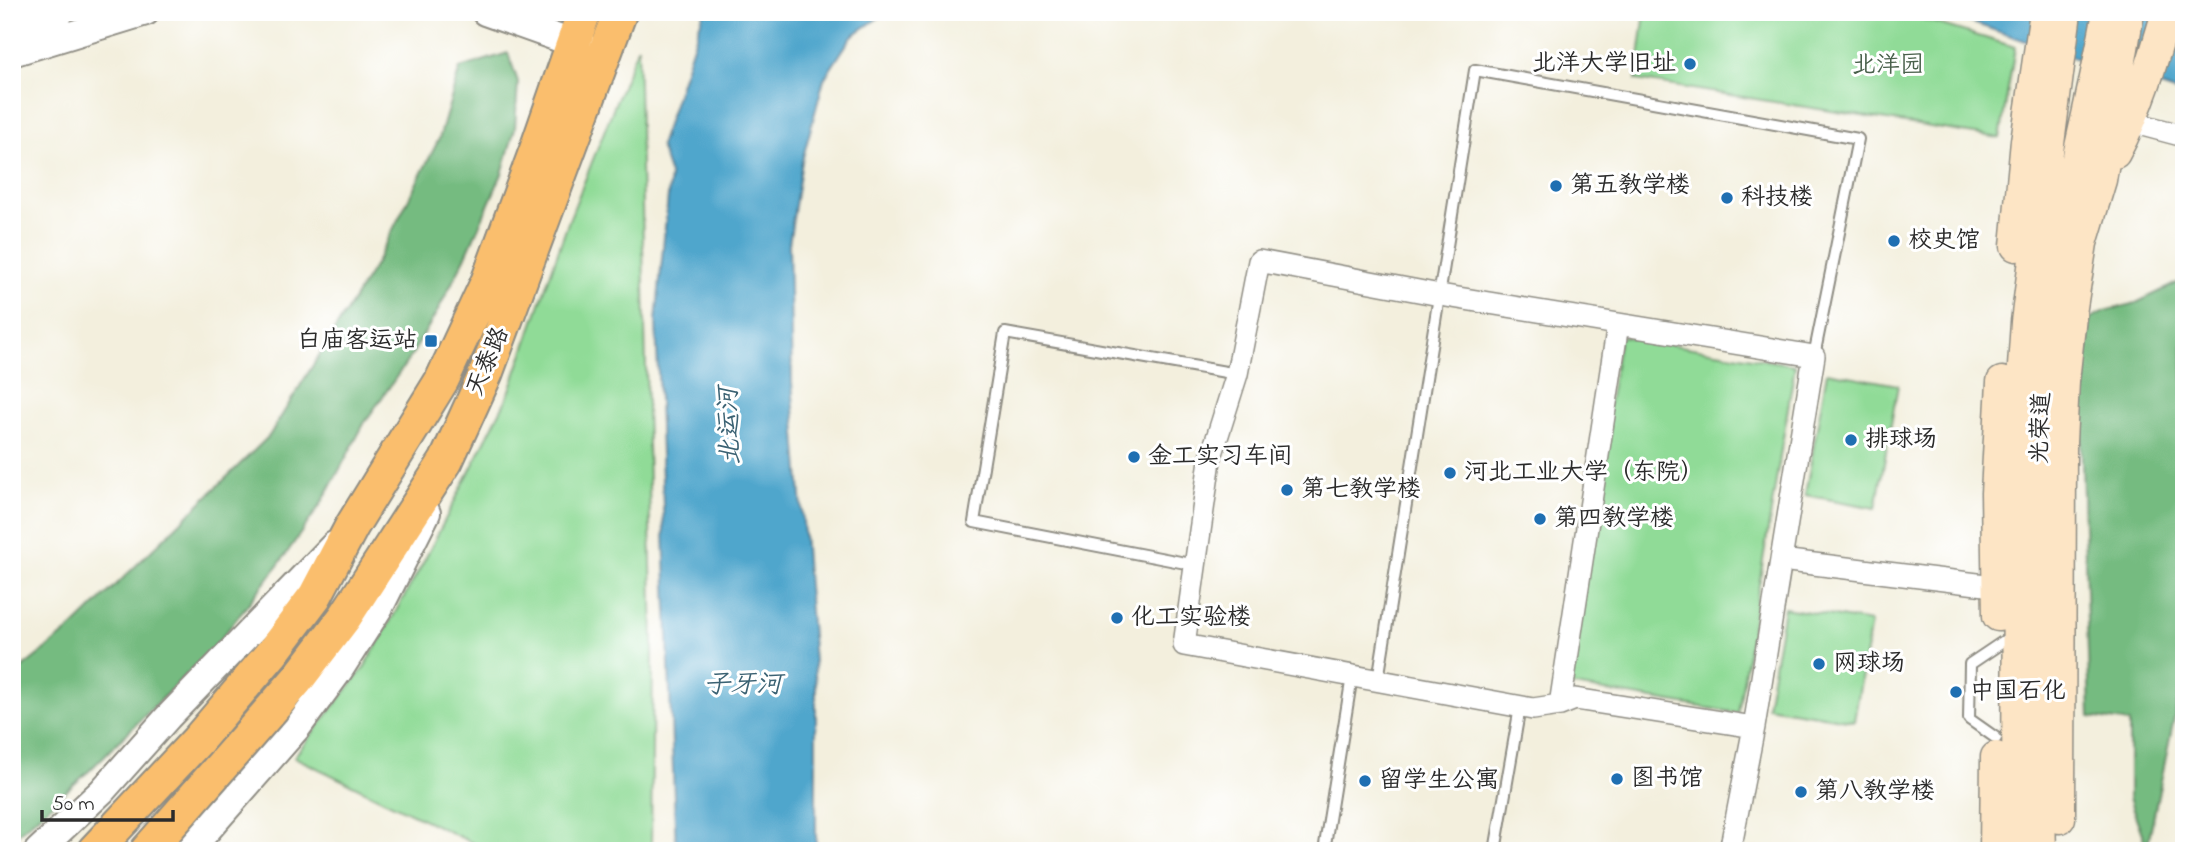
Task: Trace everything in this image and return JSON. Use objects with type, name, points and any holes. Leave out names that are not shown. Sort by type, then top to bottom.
[{"type":"main road","points":[[2045,12],[2047,64]]},
{"type":"main road","name":"光荣道","points":[[2041,851],[2038,722],[2029,589],[2018,483],[2022,372],[2047,64],[2066,12]]},
{"type":"main road","name":"光荣道","points":[[2017,851],[2008,639],[2029,589],[2048,329],[2069,189],[2120,81],[2108,12]]},
{"type":"main road","points":[[2060,851],[2029,589],[2064,381],[2082,243],[2101,180],[2120,81],[2129,12]]},
{"type":"main road","points":[[2101,180],[2131,122],[2120,81],[2168,12]]},
{"type":"main road","name":"天泰路","points":[[272,653],[315,596],[352,526],[442,380],[460,343],[488,281],[576,22]]},
{"type":"main road","name":"天泰路","points":[[147,851],[297,680],[345,617],[446,461],[495,351],[612,33]]},
{"type":"main road","points":[[1995,851],[1996,738],[2008,639]]},
{"type":"main road","points":[[69,851],[272,653]]},
{"type":"main road","points":[[94,851],[197,741],[272,653]]},
{"type":"street","points":[[12,26],[61,12]]},
{"type":"street","points":[[12,53],[146,12]]},
{"type":"street","points":[[485,12],[576,22],[612,33]]},
{"type":"street","points":[[2131,122],[2184,136]]},
{"type":"street","points":[[1730,851],[1754,727],[1814,356],[1440,295],[1259,261],[1237,373],[1210,460],[1184,645],[1532,709],[1560,705],[1575,699],[1754,727]]},
{"type":"street","points":[[1560,705],[1618,324]]},
{"type":"street","points":[[190,851],[297,728],[353,649],[401,567],[428,510],[446,461]]},
{"type":"street","points":[[38,851],[102,790],[352,526]]},
{"type":"street","points":[[1781,560],[2029,589]]},
{"type":"lane","points":[[1378,680],[1475,70],[1858,139],[1814,356]]},
{"type":"lane","points":[[1196,565],[974,522],[1005,333],[1237,373]]},
{"type":"lane","points":[[1324,851],[1352,676]]},
{"type":"lane","points":[[1495,851],[1520,707]]},
{"type":"green space","name":"北洋园","points":[[1645,12],[1887,12],[1916,17],[2015,47],[2000,138],[1636,80]]},
{"type":"green space","points":[[638,46],[653,644],[651,851],[489,851],[294,757],[364,668],[423,563],[508,396],[569,220]]},
{"type":"green space","points":[[508,53],[518,82],[515,128],[502,174],[465,258],[437,312],[413,353],[365,422],[321,504],[277,567],[216,645],[89,771],[12,839],[12,676],[73,627],[269,436],[375,265],[439,139],[460,68]]},
{"type":"green space","points":[[2183,280],[2184,671],[2147,848],[2129,798],[2129,723],[2090,717],[2081,432],[2090,319],[2104,311],[2136,303]]},
{"type":"green space","points":[[1620,336],[1795,365],[1738,713],[1562,684]]},
{"type":"green space","name":"排球场","points":[[1827,372],[1898,385],[1876,508],[1805,495]]},
{"type":"green space","name":"网球场","points":[[1784,608],[1871,622],[1854,721],[1767,707]]},
{"type":"water","name":"子牙河","points":[[704,12],[887,12],[852,36],[824,79],[802,161],[789,244],[792,382],[816,687],[816,851],[676,851],[656,321],[670,175],[660,146]]},
{"type":"water","points":[[1946,12],[2184,12],[2184,95],[1970,22]]},
{"type":"place","name":"北洋大学旧址","points":[[1690,64]]},
{"type":"place","name":"第五教学楼","points":[[1556,186]]},
{"type":"place","name":"科技楼","points":[[1727,198]]},
{"type":"place","name":"校史馆","points":[[1894,241]]},
{"type":"place","name":"白庙客运站","points":[[431,341]]},
{"type":"place","name":"排球场","points":[[1851,440]]},
{"type":"place","name":"金工实习车间","points":[[1134,457]]},
{"type":"place","name":"河北工业大学（东院）","points":[[1450,473]]},
{"type":"place","name":"第七教学楼","points":[[1287,490]]},
{"type":"place","name":"第四教学楼","points":[[1540,519]]},
{"type":"place","name":"化工实验楼","points":[[1117,618]]},
{"type":"place","name":"网球场","points":[[1819,664]]},
{"type":"place","name":"中国石化","points":[[1956,692]]},
{"type":"place","name":"图书馆","points":[[1617,779]]},
{"type":"place","name":"留学生公寓","points":[[1365,781]]},
{"type":"place","name":"第八教学楼","points":[[1801,792]]},
{"type":"water label","name":"北运河","points":[[731,426]]}]
